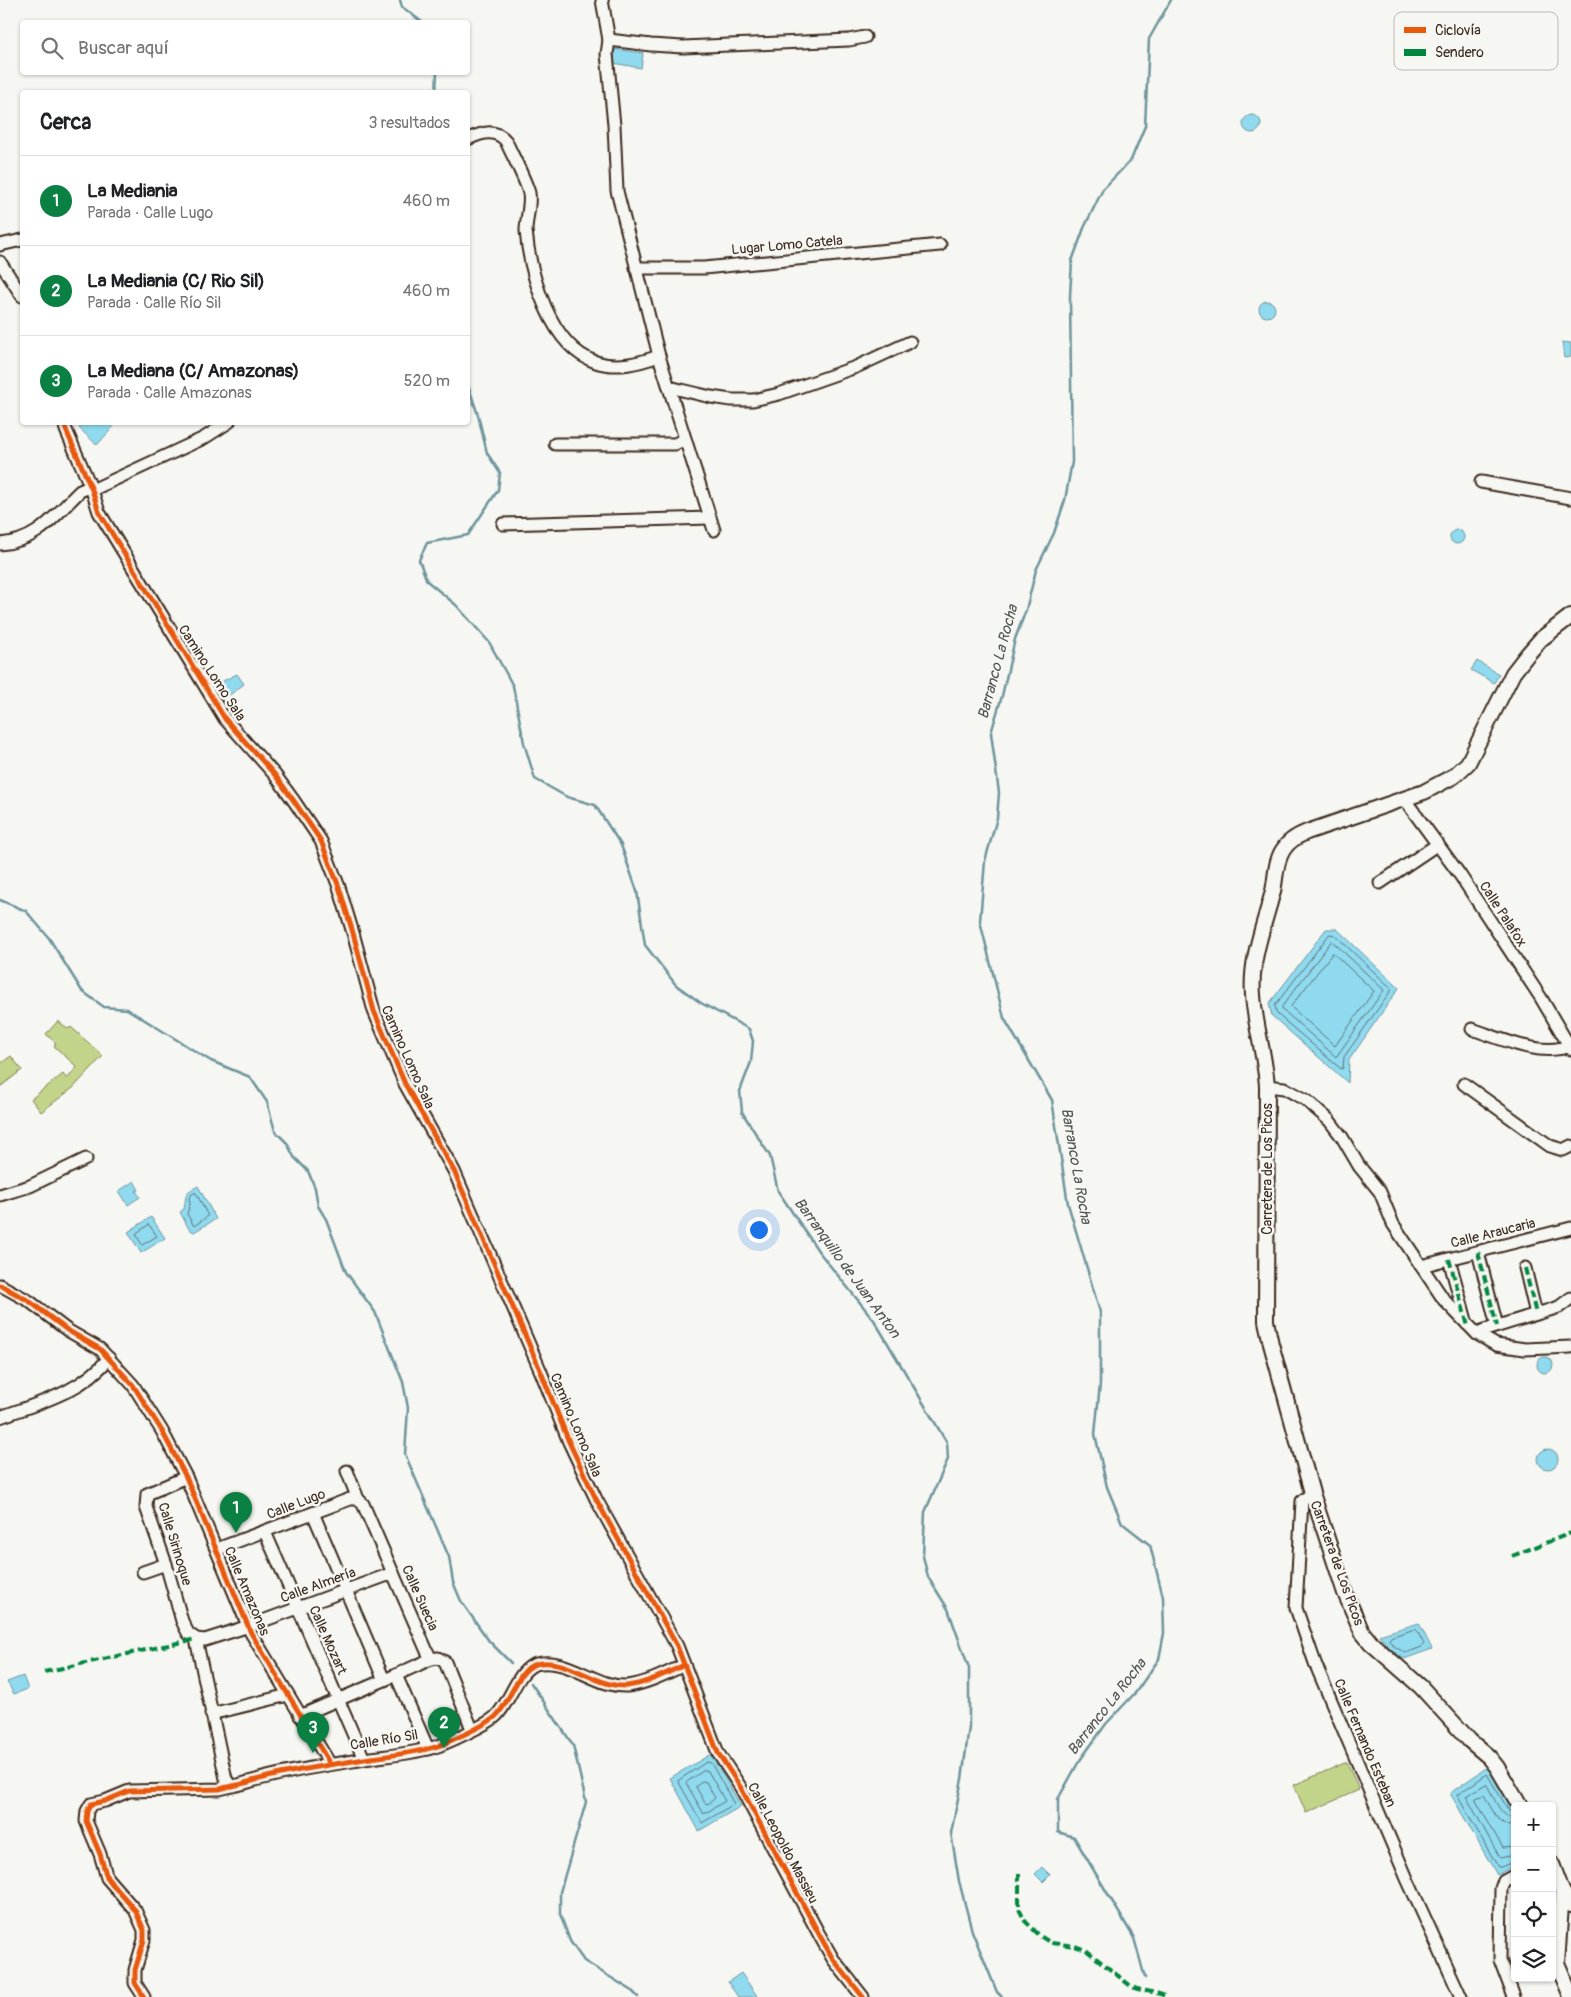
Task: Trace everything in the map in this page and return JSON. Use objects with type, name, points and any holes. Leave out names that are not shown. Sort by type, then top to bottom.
[{"type":"main road","name":"Carretera de Los Picos","points":[[1518,1802],[1489,1757],[1470,1741],[1421,1687],[1371,1643],[1362,1632],[1345,1593],[1312,1493],[1266,1321],[1267,1086],[1254,1015],[1253,976],[1254,955],[1273,890],[1279,857],[1289,842],[1298,836],[1405,800],[1454,776],[1468,763],[1513,673],[1541,638],[1571,616]]},
{"type":"main road","points":[[1556,1875],[1562,1891],[1571,1905]]},
{"type":"main road","points":[[1562,1891],[1558,1963],[1571,1996]]},
{"type":"street","points":[[602,0],[609,40],[607,54],[614,125],[617,191],[659,356],[714,530]]},
{"type":"street","points":[[609,40],[683,47],[865,38]]},
{"type":"street","points":[[470,138],[489,132],[501,135],[506,140],[529,193],[526,230],[531,259],[544,308],[559,333],[576,350],[596,362],[612,365],[638,364],[659,356]]},
{"type":"street","points":[[0,245],[20,240]]},
{"type":"street","name":"Lugar Lomo Catela","points":[[636,268],[704,268],[940,245]]},
{"type":"street","points":[[0,262],[20,293]]},
{"type":"street","points":[[669,387],[717,398],[753,400],[779,394],[856,367],[910,342]]},
{"type":"street","name":"Camino Lomo Sala","points":[[65,425],[92,490],[99,512],[225,719],[275,775],[321,841],[350,924],[374,1011],[392,1057],[454,1171],[541,1372],[572,1450],[596,1499],[677,1646],[684,1665]]},
{"type":"street","points":[[0,544],[14,543],[29,537],[54,519],[80,491],[87,488],[92,490],[204,438],[224,425]]},
{"type":"street","points":[[555,444],[675,444],[685,439]]},
{"type":"street","points":[[1481,482],[1571,498]]},
{"type":"street","points":[[503,524],[710,518]]},
{"type":"street","name":"Calle Palafox","points":[[1405,800],[1438,844],[1536,990],[1571,1046]]},
{"type":"street","points":[[1380,883],[1438,844]]},
{"type":"street","points":[[1472,1029],[1539,1049],[1561,1049],[1571,1046]]},
{"type":"street","points":[[1464,1084],[1550,1146],[1557,1150],[1563,1150],[1571,1146]]},
{"type":"street","points":[[1267,1086],[1284,1088],[1306,1100],[1329,1120],[1342,1137],[1359,1166],[1380,1192],[1393,1224],[1444,1300],[1477,1334],[1496,1345],[1525,1349],[1571,1347]]},
{"type":"street","points":[[0,1195],[30,1186],[86,1159]]},
{"type":"street","name":"Calle Araucaria","points":[[1422,1266],[1571,1228]]},
{"type":"street","points":[[1478,1252],[1497,1326]]},
{"type":"street","points":[[1449,1259],[1468,1326]]},
{"type":"street","points":[[1525,1268],[1536,1314]]},
{"type":"street","name":"Calle Amazonas","points":[[0,1285],[29,1300],[68,1330],[100,1349],[133,1385],[162,1431],[186,1477],[251,1633],[330,1764]]},
{"type":"street","points":[[1477,1334],[1559,1307],[1571,1298]]},
{"type":"street","points":[[0,1417],[70,1391],[103,1366],[109,1358]]},
{"type":"street","name":"Calle Suecia","points":[[347,1471],[431,1659]]},
{"type":"street","name":"Calle Sirinoque","points":[[186,1477],[147,1494],[145,1500],[182,1621],[188,1633],[196,1639]]},
{"type":"street","name":"Calle Fernando Esteban","points":[[1312,1493],[1302,1501],[1296,1608],[1315,1663],[1408,1881],[1461,1997]]},
{"type":"street","name":"Calle Lugo","points":[[217,1548],[265,1532],[350,1499],[358,1499]]},
{"type":"street","points":[[313,1513],[384,1680]]},
{"type":"street","name":"Calle Mozart","points":[[265,1532],[364,1759]]},
{"type":"street","points":[[143,1572],[166,1564]]},
{"type":"street","name":"Calle Almería","points":[[196,1639],[205,1640],[249,1626],[393,1573]]},
{"type":"street","points":[[196,1639],[226,1779],[230,1785]]},
{"type":"street","points":[[300,1716],[431,1659],[438,1658],[445,1662],[472,1729]]},
{"type":"street","name":"Calle Río Sil","points":[[144,1997],[136,1983],[135,1970],[144,1940],[144,1930],[134,1910],[107,1878],[100,1854],[86,1820],[87,1811],[91,1804],[129,1791],[220,1790],[230,1785],[240,1785],[262,1778],[330,1764],[428,1749],[494,1718],[504,1708],[526,1670],[530,1666],[538,1664],[550,1664],[567,1668],[608,1682],[627,1686],[684,1665]]},
{"type":"street","name":"Calle Leopoldo Massieu","points":[[684,1665],[718,1753],[745,1795],[833,1959],[863,1997]]},
{"type":"street","points":[[396,1675],[428,1749]]},
{"type":"street","points":[[211,1714],[288,1695]]},
{"type":"street","points":[[1511,1877],[1504,1881],[1501,1887],[1500,1960],[1514,1997]]},
{"type":"green space","points":[[58,1021],[68,1029],[71,1027],[103,1056],[73,1088],[41,1112],[31,1099],[63,1074],[67,1079],[77,1067],[54,1046],[56,1043],[46,1034]]},
{"type":"green space","points":[[11,1056],[22,1070],[0,1087],[0,1064]]},
{"type":"green space","points":[[1347,1762],[1359,1790],[1306,1813],[1294,1785]]},
{"type":"water","points":[[615,49],[643,53],[641,68],[613,63]]},
{"type":"water","points":[[1252,115],[1258,118],[1261,124],[1258,130],[1252,133],[1246,130],[1243,124],[1246,118]]},
{"type":"water","points":[[1264,301],[1270,301],[1275,306],[1273,315],[1264,317],[1259,312],[1259,306]]},
{"type":"water","points":[[1562,342],[1571,343],[1571,357],[1564,358]]},
{"type":"water","points":[[82,425],[114,426],[97,445],[79,428]]},
{"type":"water","points":[[1457,530],[1462,532],[1464,537],[1462,542],[1457,544],[1452,542],[1450,537],[1452,532]]},
{"type":"water","points":[[1477,661],[1499,674],[1494,683],[1471,670]]},
{"type":"water","points":[[237,674],[244,684],[222,701],[215,685]]},
{"type":"water","points":[[1326,929],[1337,929],[1399,988],[1349,1060],[1348,1083],[1272,1016],[1269,1004]]},
{"type":"water","points":[[134,1181],[139,1190],[136,1191],[140,1197],[128,1205],[119,1191]]},
{"type":"water","points":[[198,1186],[216,1219],[194,1232],[189,1229],[180,1212],[184,1209],[187,1194]]},
{"type":"water","points":[[151,1217],[165,1238],[141,1253],[128,1232]]},
{"type":"water","points":[[1542,1357],[1548,1357],[1553,1362],[1551,1371],[1542,1373],[1537,1368],[1537,1362]]},
{"type":"water","points":[[1548,1449],[1555,1452],[1558,1459],[1555,1466],[1548,1469],[1541,1466],[1538,1459],[1541,1452]]},
{"type":"water","points":[[1419,1623],[1432,1649],[1404,1659],[1391,1650],[1379,1635]]},
{"type":"water","points":[[23,1676],[28,1689],[14,1694],[7,1682]]},
{"type":"water","points":[[711,1754],[741,1806],[699,1831],[670,1778]]},
{"type":"water","points":[[1489,1766],[1511,1805],[1511,1867],[1497,1875],[1450,1793]]},
{"type":"water","points":[[1042,1867],[1050,1875],[1043,1882],[1035,1874]]},
{"type":"water","points":[[741,1973],[758,1997],[738,1997],[728,1982]]},
{"type":"waterway","points":[[400,0],[402,7],[419,20]]},
{"type":"waterway","name":"Barranco La Rocha","points":[[1145,1978],[1134,1938],[1074,1837],[1058,1832],[1058,1799],[1078,1763],[1106,1724],[1136,1692],[1159,1659],[1164,1633],[1163,1597],[1150,1545],[1122,1523],[1107,1487],[1095,1434],[1100,1384],[1100,1312],[1068,1204],[1052,1100],[1004,1018],[980,921],[985,861],[997,818],[999,793],[991,733],[1002,696],[1015,639],[1026,610],[1036,570],[1054,533],[1065,500],[1072,462],[1070,296],[1072,261],[1084,228],[1103,189],[1131,160],[1145,126],[1149,39],[1171,0]]},
{"type":"waterway","points":[[436,90],[437,75]]},
{"type":"waterway","name":"Barranquillo de Juan Anton","points":[[470,391],[487,453],[500,473],[498,490],[468,535],[427,543],[419,560],[427,581],[456,605],[489,642],[513,686],[524,743],[535,779],[567,797],[595,805],[621,845],[637,891],[645,945],[676,985],[701,1003],[749,1029],[753,1041],[751,1062],[740,1091],[742,1112],[770,1156],[778,1191],[819,1252],[874,1320],[947,1443],[948,1459],[925,1512],[923,1556],[928,1577],[948,1609],[969,1668],[969,1727],[962,1779],[951,1833],[959,1881],[972,1931],[997,1992],[1002,1997]]},
{"type":"waterway","points":[[0,900],[26,911],[49,938],[82,991],[104,1007],[127,1009],[211,1061],[250,1077],[267,1102],[275,1131],[287,1143],[294,1157],[308,1171],[315,1188],[318,1206],[326,1219],[346,1272],[375,1312],[403,1382],[408,1408],[405,1454],[449,1557],[453,1582],[461,1601],[489,1641],[511,1663]]},
{"type":"waterway","points":[[531,1683],[573,1745],[586,1802],[560,1892],[560,1914],[570,1941],[584,1961],[631,1990],[638,1997]]},
{"type":"marked path","points":[[1478,1252],[1497,1326]]},
{"type":"marked path","points":[[1449,1259],[1468,1326]]},
{"type":"marked path","points":[[1525,1268],[1536,1314]]},
{"type":"marked path","points":[[1512,1556],[1571,1533]]},
{"type":"marked path","points":[[44,1672],[196,1639]]},
{"type":"marked path","points":[[1019,1873],[1019,1909],[1025,1921],[1040,1936],[1051,1943],[1075,1946],[1086,1950],[1132,1987],[1167,1997]]},
{"type":"cycle path","points":[[65,425],[92,490],[99,512],[225,719],[275,775],[321,841],[339,887],[374,1011],[405,1084],[454,1171],[541,1372],[569,1442],[596,1499],[677,1646],[718,1753],[741,1788],[833,1959],[863,1997]]},
{"type":"cycle path","points":[[0,1285],[29,1301],[67,1330],[100,1349],[133,1385],[162,1431],[186,1477],[251,1633],[330,1764]]},
{"type":"cycle path","points":[[144,1997],[135,1983],[135,1970],[144,1940],[144,1930],[135,1910],[107,1878],[100,1854],[86,1821],[87,1811],[91,1804],[105,1801],[129,1791],[220,1789],[292,1772],[413,1752],[438,1746],[459,1737],[495,1717],[524,1673],[529,1667],[536,1664],[559,1664],[604,1682],[627,1686],[649,1681],[684,1665]]},
{"type":"place","name":"La Mediania","points":[[236,1533]]},
{"type":"place","name":"La Mediania (C/ Rio Sil)","points":[[444,1748]]},
{"type":"place","name":"La Mediana (C/ Amazonas)","points":[[313,1753]]}]
